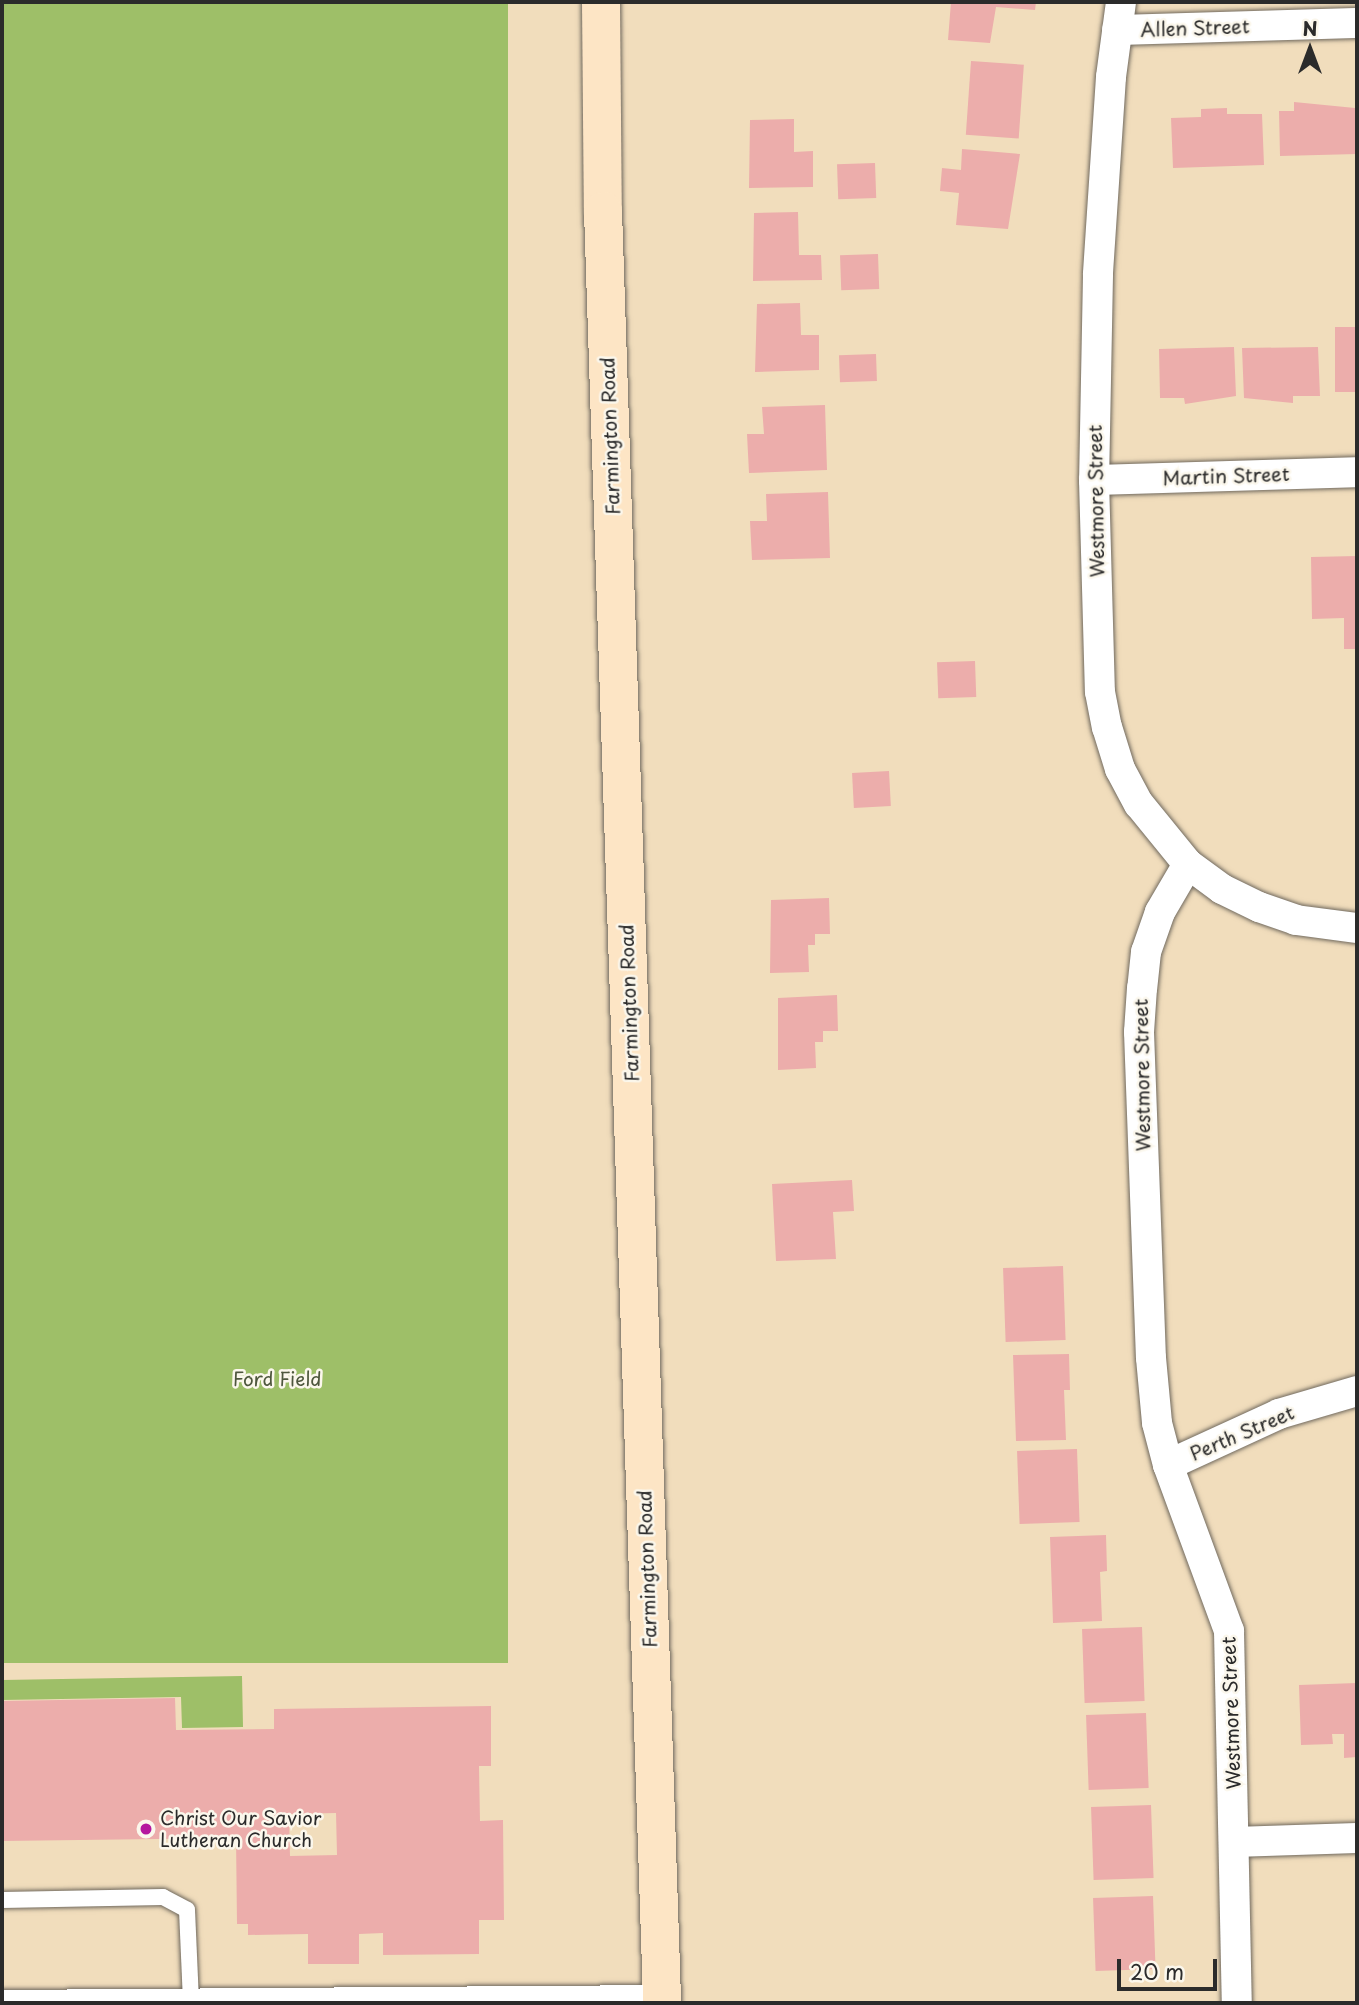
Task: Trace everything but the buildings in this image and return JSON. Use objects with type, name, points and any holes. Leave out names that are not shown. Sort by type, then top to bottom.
[{"type":"main road","name":"Farmington Road","points":[[601,2],[603,225],[662,1998]]},
{"type":"street","name":"Allen Street","points":[[1119,16],[1357,23]]},
{"type":"street","name":"Westmore Street","points":[[1119,16],[1098,275],[1094,480],[1100,692],[1120,769],[1139,804],[1188,864],[1160,912],[1146,952],[1139,1032],[1151,1358],[1157,1423],[1168,1465],[1229,1631],[1237,2003]]},
{"type":"street","name":"Martin Street","points":[[1094,480],[1357,472]]},
{"type":"street","points":[[1188,864],[1222,889],[1259,907],[1296,920],[1357,928]]},
{"type":"street","name":"Perth Street","points":[[1168,1465],[1279,1414],[1357,1391]]},
{"type":"street","points":[[1234,1842],[1357,1838]]},
{"type":"lane","points":[[2,1900],[163,1897],[187,1910],[191,1999]]},
{"type":"lane","points":[[2,1997],[662,1998]]},
{"type":"green space","name":"Ford Field","points":[[2,2],[508,2],[508,1663],[2,1663]]},
{"type":"green space","points":[[242,1676],[243,1727],[182,1728],[181,1697],[2,1700],[2,1680]]},
{"type":"place","name":"Christ Our Savior Lutheran Church","points":[[146,1829]]}]
